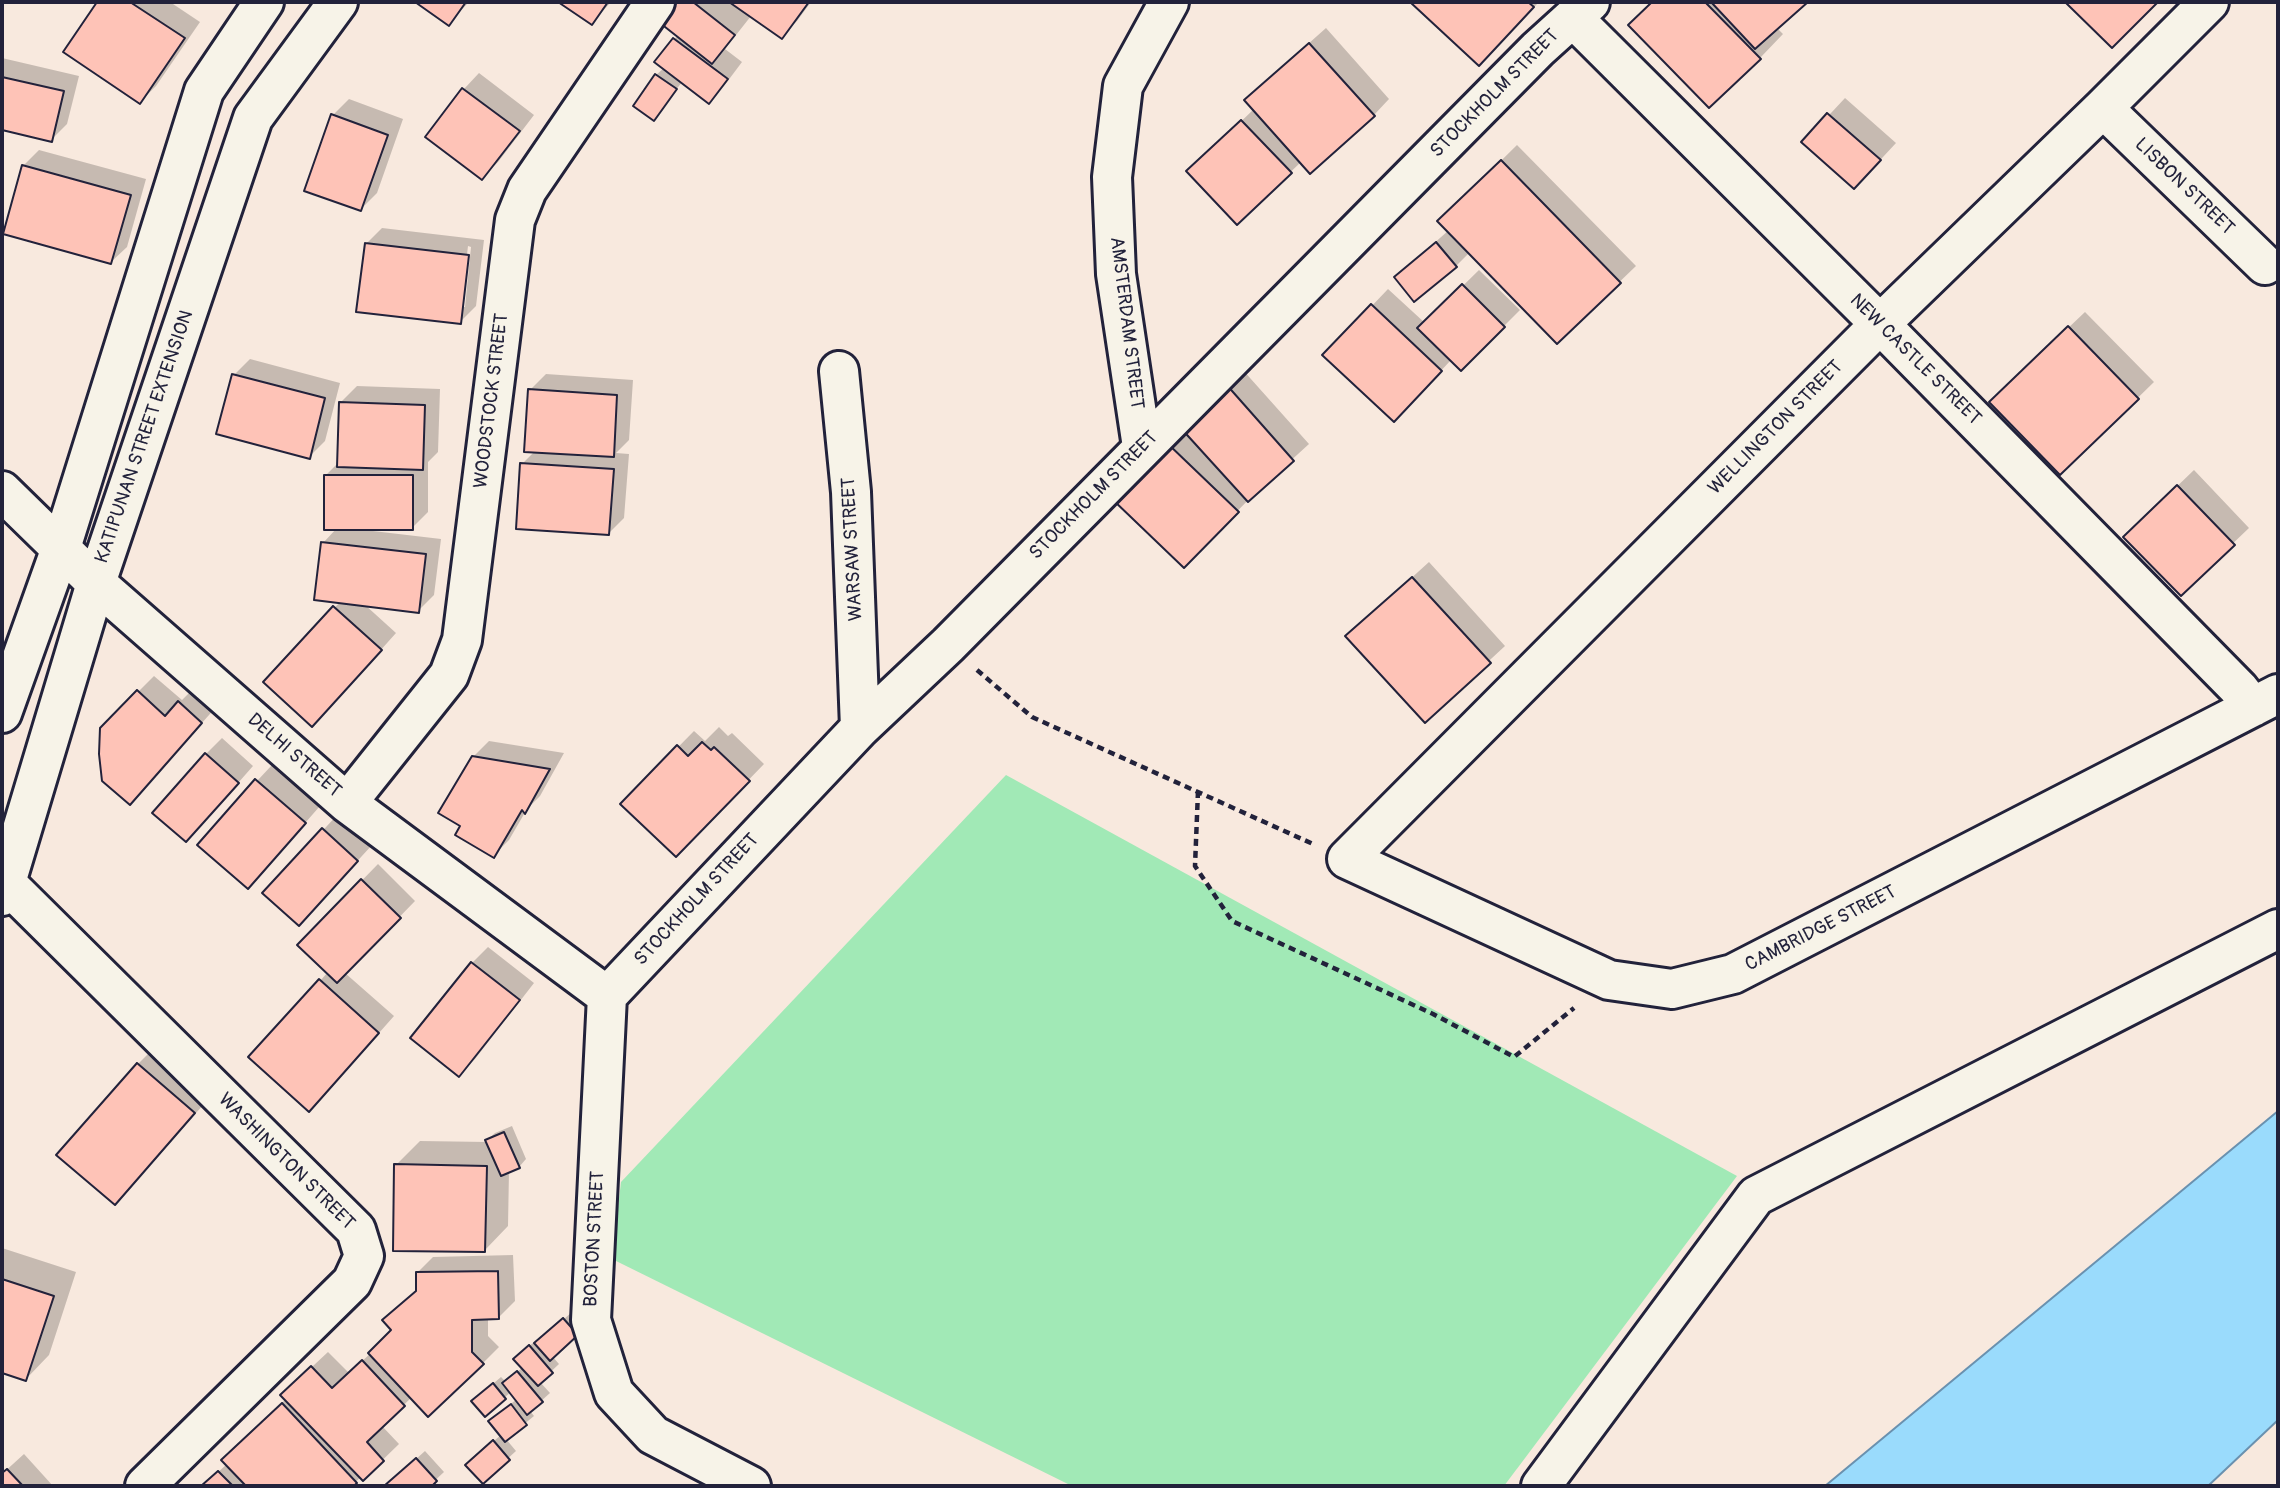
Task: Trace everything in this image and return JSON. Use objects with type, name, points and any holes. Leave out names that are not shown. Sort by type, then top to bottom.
[{"type":"street","points":[[2,713],[61,548],[204,91],[264,2]]},
{"type":"street","name":"KATIPUNAN STREET EXTENSION","points":[[3,886],[96,583],[253,118],[338,2]]},
{"type":"street","name":"WOODSTOCK STREET","points":[[347,803],[450,675],[462,640],[515,220],[527,190],[655,2]]},
{"type":"street","name":"AMSTERDAM STREET","points":[[1142,447],[1116,274],[1112,177],[1123,86],[1169,2]]},
{"type":"street","name":"WELLINGTON STREET","points":[[1347,859],[1880,324],[2209,2]]},
{"type":"street","name":"STOCKHOLM STREET","points":[[607,996],[860,727],[948,645],[1528,59],[1581,10]]},
{"type":"street","name":"NEW CASTLE STREET","points":[[1581,10],[1880,324],[2229,680],[2265,701]]},
{"type":"street","name":"LISBON STREET","points":[[2103,108],[2265,265]]},
{"type":"street","name":"WARSAW STREET","points":[[839,371],[851,492],[860,727]]},
{"type":"street","name":"DELHI STREET","points":[[2,491],[96,583],[347,803],[607,996]]},
{"type":"street","name":"CAMBRIDGE STREET","points":[[1347,859],[1609,980],[1672,989],[1733,974],[2265,701]]},
{"type":"street","name":"WASHINGTON STREET","points":[[3,886],[356,1230],[364,1256],[352,1282],[145,1486]]},
{"type":"street","points":[[1541,1486],[1756,1196],[2278,929]]},
{"type":"street","name":"BOSTON STREET","points":[[607,996],[591,1320],[614,1393],[653,1435],[733,1482]]},
{"type":"path","points":[[948,645],[1032,717],[1347,859]]},
{"type":"path","points":[[1198,791],[1195,866],[1232,921],[1433,1014],[1514,1057],[1609,980]]},
{"type":"green space","points":[[1006,775],[1737,1176],[1504,1486],[1072,1486],[612,1259],[621,1182]]},
{"type":"water","points":[[2278,1111],[2278,1420],[2208,1486],[1825,1486]]},
{"type":"building","points":[[97,2],[130,2],[185,38],[140,104],[63,52]]},
{"type":"building","points":[[415,2],[466,2],[449,26]]},
{"type":"building","points":[[558,2],[608,2],[592,25]]},
{"type":"building","points":[[677,2],[693,2],[735,35],[712,64],[660,23]]},
{"type":"building","points":[[729,2],[809,2],[782,39]]},
{"type":"building","points":[[1410,2],[1528,2],[1534,7],[1479,66]]},
{"type":"building","points":[[1652,2],[1705,2],[1761,59],[1709,108],[1628,25]]},
{"type":"building","points":[[1711,2],[1808,2],[1755,49]]},
{"type":"building","points":[[2065,2],[2158,2],[2112,48]]},
{"type":"building","points":[[673,38],[728,79],[709,104],[654,62]]},
{"type":"building","points":[[1309,43],[1375,116],[1310,174],[1244,100]]},
{"type":"building","points":[[655,74],[677,89],[654,121],[633,106]]},
{"type":"building","points":[[2,77],[64,91],[52,142],[2,130]]},
{"type":"building","points":[[462,88],[520,131],[482,180],[425,137]]},
{"type":"building","points":[[1827,113],[1881,160],[1854,189],[1801,142]]},
{"type":"building","points":[[331,114],[388,135],[361,211],[304,191]]},
{"type":"building","points":[[1241,120],[1292,173],[1237,225],[1186,171]]},
{"type":"building","points":[[1501,160],[1621,283],[1557,344],[1437,221]]},
{"type":"building","points":[[22,165],[131,195],[111,264],[3,234]]},
{"type":"building","points":[[1436,242],[1457,267],[1414,302],[1394,277]]},
{"type":"building","points":[[365,243],[469,255],[461,324],[356,312]]},
{"type":"building","points":[[1462,284],[1505,327],[1461,371],[1417,328]]},
{"type":"building","points":[[1371,304],[1442,371],[1394,422],[1322,355]]},
{"type":"building","points":[[2068,326],[2139,399],[2060,475],[1989,402]]},
{"type":"building","points":[[232,374],[325,398],[310,459],[216,434]]},
{"type":"building","points":[[1225,383],[1294,461],[1248,502],[1178,425]]},
{"type":"building","points":[[528,389],[617,395],[614,457],[524,452]]},
{"type":"building","points":[[339,402],[425,405],[423,470],[337,467]]},
{"type":"building","points":[[1166,442],[1239,512],[1184,568],[1111,498]]},
{"type":"building","points":[[520,463],[614,469],[609,535],[516,529]]},
{"type":"building","points":[[324,475],[413,475],[413,530],[324,530]]},
{"type":"building","points":[[2177,485],[2235,545],[2181,596],[2123,537]]},
{"type":"building","points":[[321,542],[426,554],[419,613],[314,600]]},
{"type":"building","points":[[1412,577],[1491,663],[1425,723],[1345,636]]},
{"type":"building","points":[[333,606],[382,650],[312,727],[263,682]]},
{"type":"building","points":[[137,690],[165,716],[178,701],[202,723],[130,805],[102,781],[100,728]]},
{"type":"building","points":[[702,742],[711,750],[714,747],[750,781],[676,857],[620,804],[677,745],[688,756]]},
{"type":"building","points":[[205,753],[239,783],[186,842],[152,813]]},
{"type":"building","points":[[472,756],[550,769],[525,814],[522,810],[494,858],[455,835],[460,826],[438,813]]},
{"type":"building","points":[[255,779],[306,823],[248,889],[197,845]]},
{"type":"building","points":[[322,828],[358,861],[299,926],[262,893]]},
{"type":"building","points":[[361,879],[401,918],[337,983],[297,945]]},
{"type":"building","points":[[471,962],[520,1000],[459,1077],[410,1038]]},
{"type":"building","points":[[319,979],[379,1033],[309,1112],[248,1057]]},
{"type":"building","points":[[137,1063],[195,1113],[115,1205],[56,1155]]},
{"type":"building","points":[[504,1132],[520,1168],[501,1176],[485,1140]]},
{"type":"building","points":[[394,1164],[487,1166],[485,1252],[393,1251]]},
{"type":"building","points":[[498,1271],[499,1319],[472,1320],[472,1352],[484,1364],[428,1417],[368,1353],[391,1330],[382,1320],[416,1291],[416,1272]]},
{"type":"building","points":[[2,1279],[54,1296],[26,1381],[2,1373]]},
{"type":"building","points":[[563,1318],[578,1335],[550,1361],[534,1343]]},
{"type":"building","points":[[529,1345],[553,1373],[538,1386],[513,1359]]},
{"type":"building","points":[[362,1360],[405,1406],[367,1442],[384,1461],[363,1481],[280,1395],[311,1366],[332,1388]]},
{"type":"building","points":[[517,1371],[543,1402],[527,1415],[502,1383]]},
{"type":"building","points":[[493,1383],[506,1399],[485,1417],[471,1401]]},
{"type":"building","points":[[282,1403],[357,1483],[354,1486],[246,1486],[221,1460]]},
{"type":"building","points":[[511,1404],[527,1425],[505,1442],[488,1421]]},
{"type":"building","points":[[493,1440],[510,1460],[483,1484],[465,1465]]},
{"type":"building","points":[[416,1458],[437,1481],[432,1486],[384,1486]]},
{"type":"building","points":[[7,1469],[23,1486],[2,1486],[2,1473]]},
{"type":"building","points":[[218,1471],[233,1486],[201,1486]]}]
